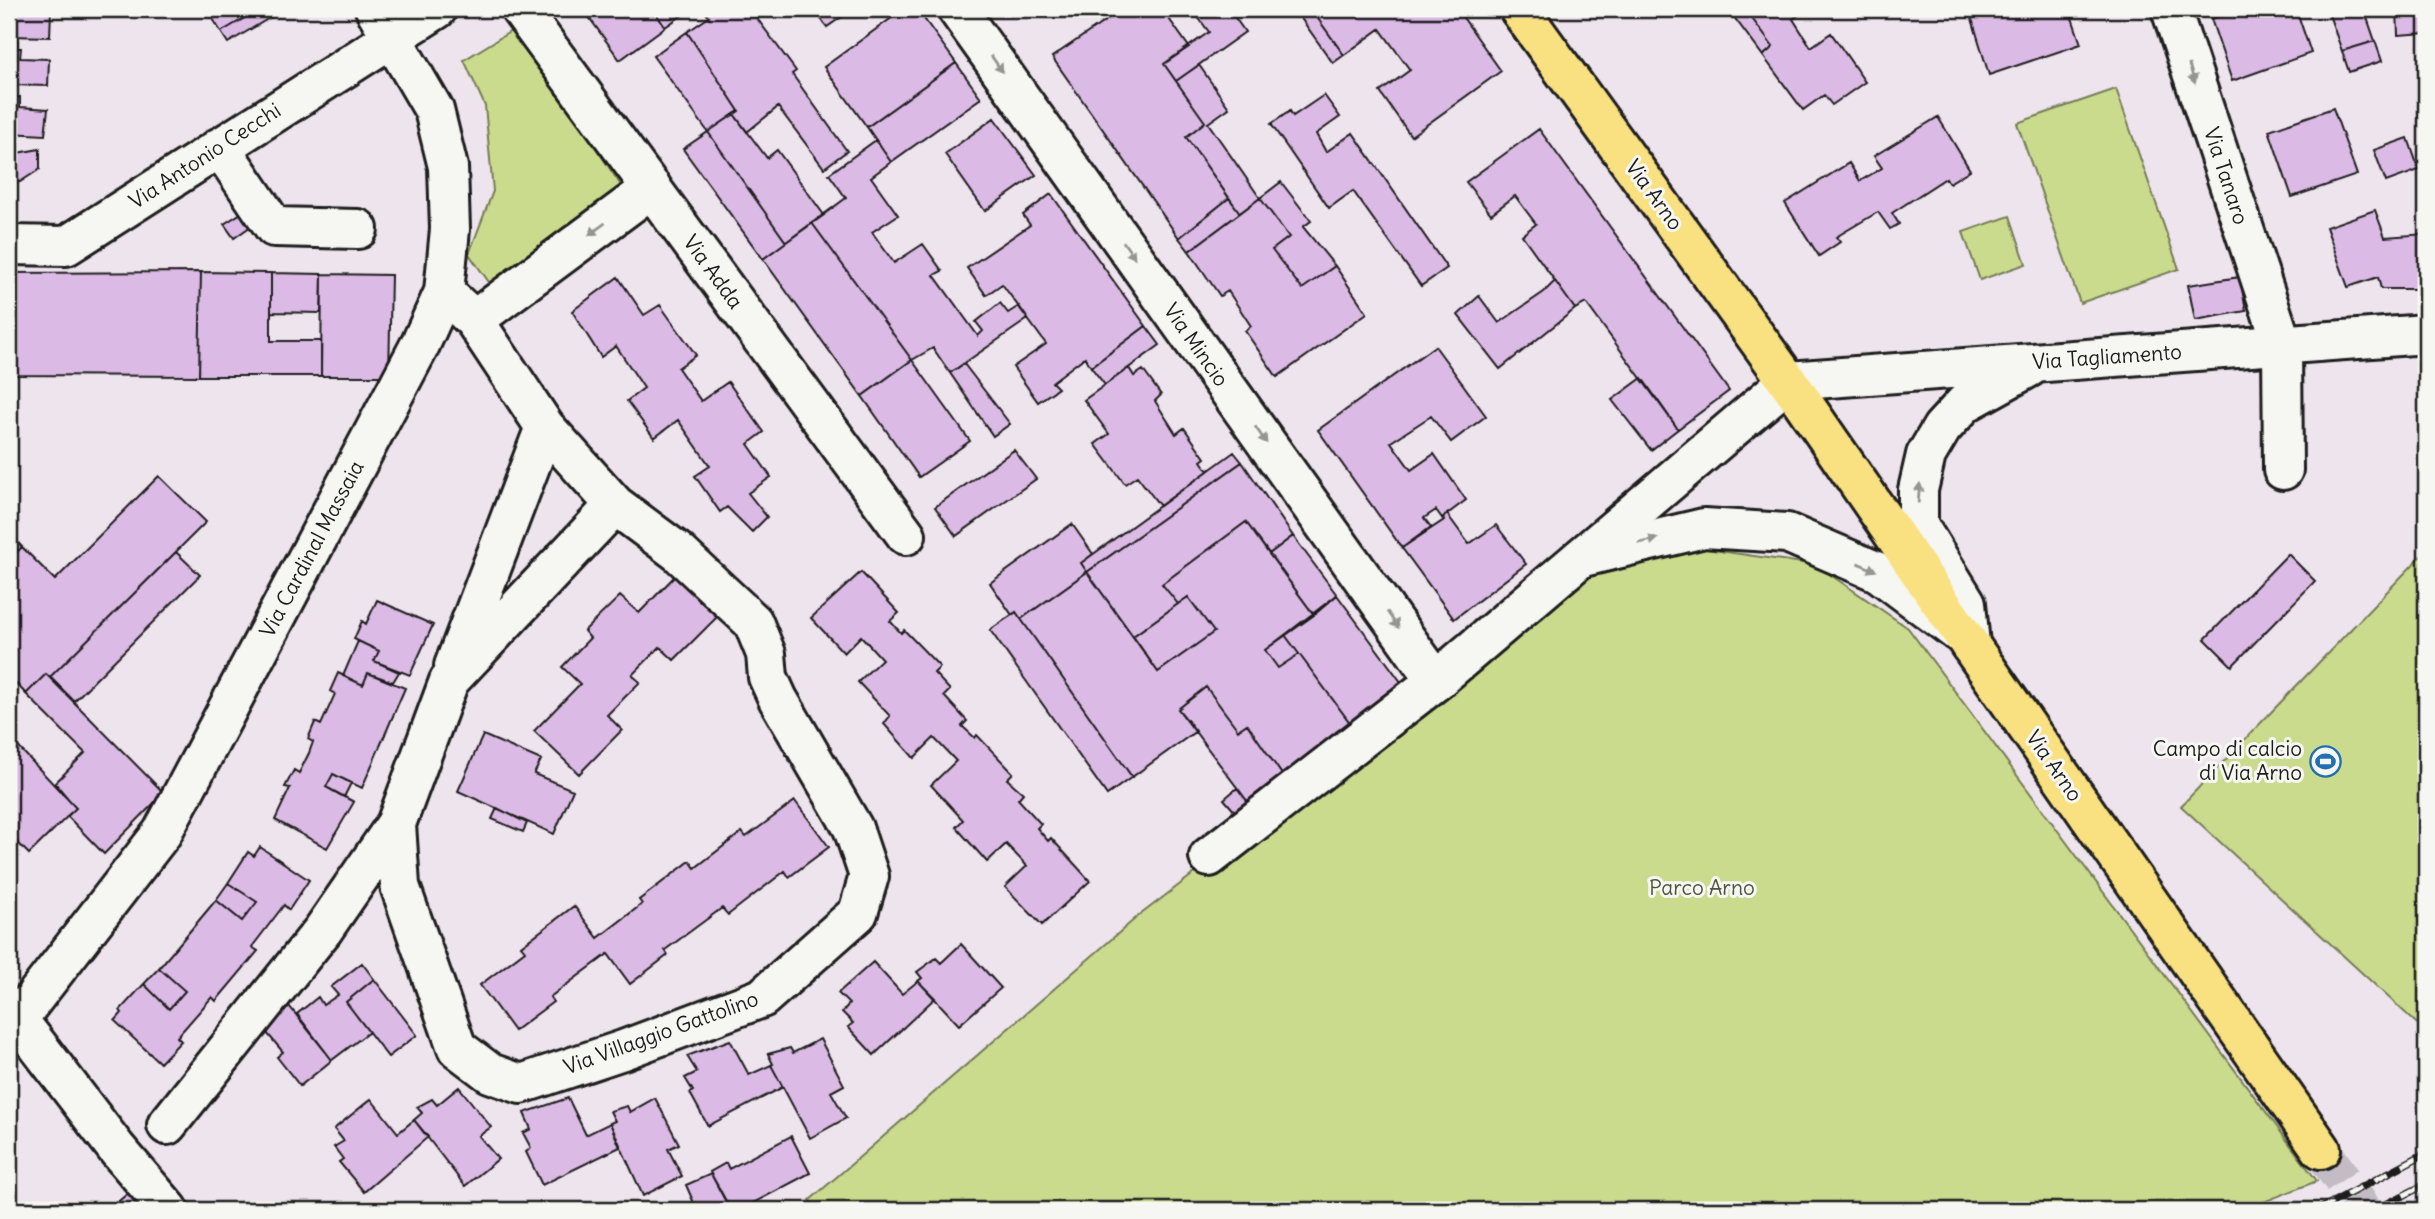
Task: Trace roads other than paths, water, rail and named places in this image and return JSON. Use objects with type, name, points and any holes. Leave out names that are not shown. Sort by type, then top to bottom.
[{"type":"main road","name":"Via Arno","points":[[1519,9],[1788,381],[2321,1149]]},
{"type":"street","name":"Via Antonio Cecchi","points":[[9,245],[66,246],[220,146],[384,22],[437,9]]},
{"type":"street","name":"Via Adda","points":[[520,9],[906,534]]},
{"type":"street","name":"Via Mincio","points":[[957,9],[1436,681]]},
{"type":"street","name":"Via Tanaro","points":[[2171,9],[2282,344],[2283,470]]},
{"type":"street","name":"Via Cardinal Massaia","points":[[12,1019],[162,833],[420,345],[444,292],[450,229],[448,167],[434,110],[384,22]]},
{"type":"street","points":[[220,146],[274,227],[358,229]]},
{"type":"street","points":[[474,320],[652,188]]},
{"type":"street","name":"Via Villaggio Gattolino","points":[[444,292],[474,320],[545,427],[615,505],[678,552],[753,622],[766,654],[768,677],[778,699],[853,828],[869,876],[859,913],[762,998],[623,1050],[521,1084],[490,1073],[457,1048],[400,886],[396,824],[545,427]]},
{"type":"street","name":"Via Tagliamento","points":[[1788,381],[2426,334]]},
{"type":"street","points":[[1967,641],[1966,603],[1918,525],[1918,491],[1926,455],[1942,428],[1965,403],[2039,362]]},
{"type":"street","points":[[1209,857],[1436,681],[1788,381]]},
{"type":"street","name":"Via Villaggio Gattolino","points":[[449,681],[615,505]]},
{"type":"street","points":[[1582,557],[1704,528],[1787,533],[1878,572],[1967,641]]},
{"type":"street","points":[[167,1125],[323,930],[396,824]]},
{"type":"street","points":[[12,1019],[169,1210]]},
{"type":"tunnel","points":[[2321,1149],[2363,1210]]},
{"type":"railway","points":[[2318,1210],[2426,1153]]},
{"type":"railway","points":[[2375,1210],[2426,1184]]},
{"type":"place","name":"Campo di calcio di Via Arno","points":[[2325,761]]},
{"type":"park label","name":"Parco Arno","points":[[1702,888]]}]
